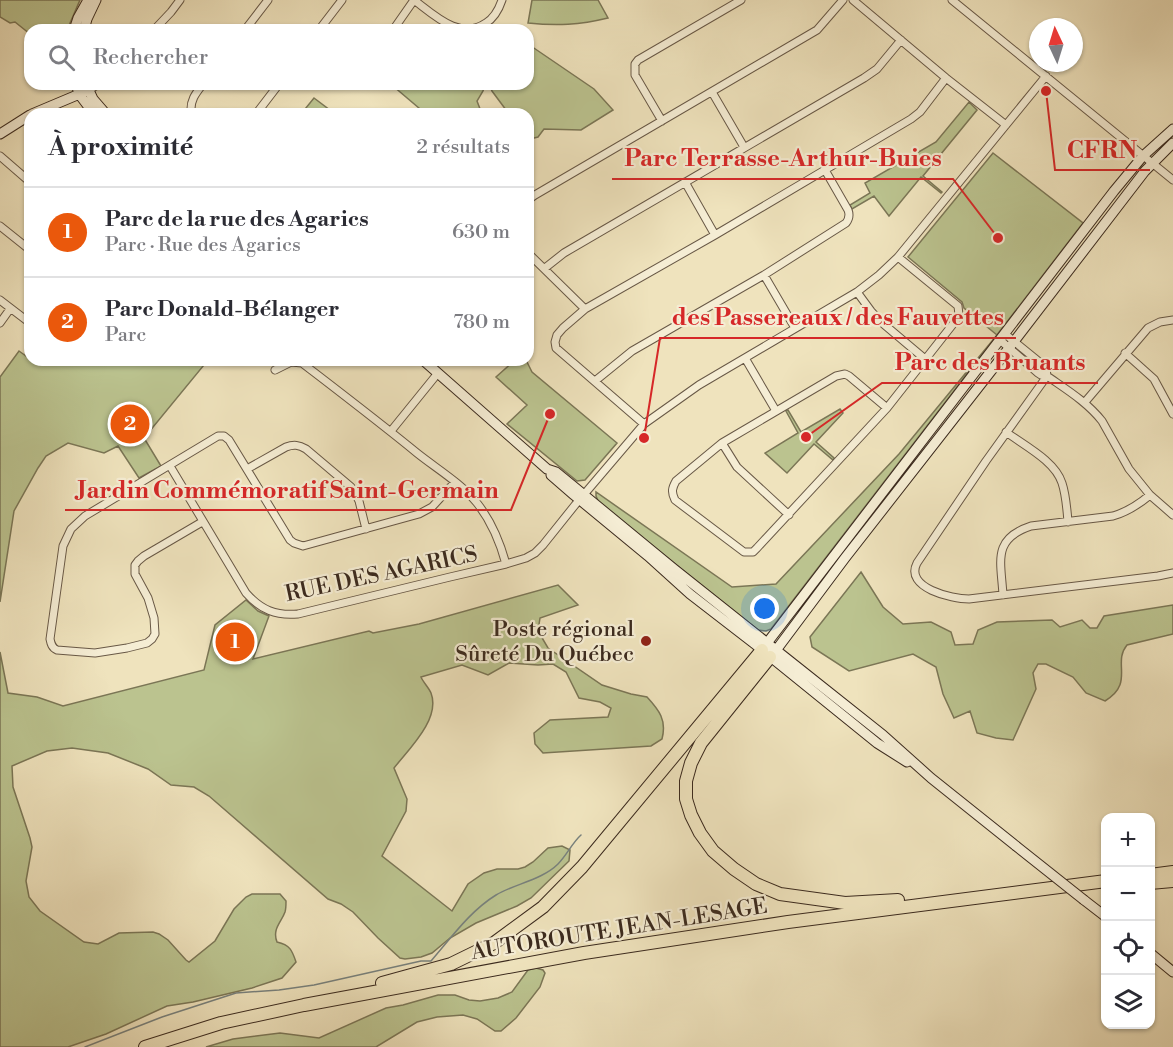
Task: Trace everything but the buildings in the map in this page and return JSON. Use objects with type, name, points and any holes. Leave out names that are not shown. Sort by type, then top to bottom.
[{"type":"highway","points":[[769,650],[700,743],[691,763],[686,781],[686,799],[695,824],[713,851],[756,884],[780,894],[845,903],[983,896]]},
{"type":"highway","points":[[304,1005],[451,964],[494,943],[543,907],[582,867],[769,650]]},
{"type":"highway","points":[[1155,874],[1173,872]]},
{"type":"highway","points":[[1155,883],[1173,881]]},
{"type":"highway","name":"AUTOROUTE JEAN-LESAGE","points":[[145,1047],[221,1023],[304,1005],[585,953],[788,922],[983,896],[1101,884]]},
{"type":"street","points":[[76,24],[88,0]]},
{"type":"street","points":[[86,24],[96,0]]},
{"type":"street","points":[[160,24],[180,0]]},
{"type":"street","points":[[250,24],[268,0]]},
{"type":"street","points":[[324,24],[342,0]]},
{"type":"street","points":[[397,24],[414,0],[448,24]]},
{"type":"street","points":[[485,24],[499,8],[502,0]]},
{"type":"street","points":[[662,121],[635,75],[635,64],[638,60],[741,0]]},
{"type":"street","points":[[534,196],[817,30],[843,0]]},
{"type":"street","points":[[853,0],[1006,125]]},
{"type":"street","points":[[952,0],[1173,180]]},
{"type":"street","points":[[545,268],[564,253],[864,78],[877,69],[901,40]]},
{"type":"street","name":"RUE DES AGARICS","points":[[170,466],[246,593],[262,608],[278,614],[298,614],[526,558],[536,553],[543,545],[644,423],[699,385],[857,292],[879,275],[898,257],[1046,76]]},
{"type":"street","points":[[644,423],[556,348],[557,335],[563,328],[585,309],[715,236],[911,119],[920,112],[946,78]]},
{"type":"street","points":[[46,108],[75,90]]},
{"type":"street","points":[[78,90],[90,108]]},
{"type":"street","points":[[89,90],[101,108]]},
{"type":"street","points":[[190,108],[190,104],[199,90]]},
{"type":"street","points":[[261,108],[274,90]]},
{"type":"street","points":[[712,92],[744,147]]},
{"type":"street","points":[[0,134],[24,121]]},
{"type":"street","points":[[769,650],[1002,337],[1114,191],[1143,156],[1173,129]]},
{"type":"street","points":[[769,650],[845,558],[1125,197],[1173,143]]},
{"type":"street","points":[[0,156],[24,177]]},
{"type":"street","points":[[595,381],[632,351],[846,223],[848,210],[825,170]]},
{"type":"street","points":[[685,182],[715,236]]},
{"type":"street","points":[[0,226],[24,245]]},
{"type":"street","points":[[887,408],[845,374],[836,376],[722,443],[676,481],[672,494],[675,500],[744,552],[749,553],[753,552],[789,515],[887,408],[959,315],[958,306],[898,257]]},
{"type":"street","points":[[534,258],[585,309]]},
{"type":"street","points":[[764,274],[795,328]]},
{"type":"street","points":[[857,292],[880,321],[925,359]]},
{"type":"street","points":[[0,300],[24,319]]},
{"type":"street","points":[[0,323],[10,309]]},
{"type":"street","points":[[1085,402],[1148,328],[1160,322],[1173,320]]},
{"type":"street","points":[[1002,337],[1041,375],[1047,376],[1085,402],[1102,421],[1129,469],[1149,495],[1173,515]]},
{"type":"street","points":[[1125,353],[1154,379],[1173,414]]},
{"type":"street","points":[[745,358],[776,411]]},
{"type":"street","points":[[275,370],[283,366]]},
{"type":"street","points":[[306,366],[471,496],[486,515],[500,541],[506,564]]},
{"type":"street","points":[[430,366],[548,469],[553,478],[582,497],[690,594],[769,650],[877,743],[931,778],[1101,913]]},
{"type":"street","points":[[391,431],[438,373]]},
{"type":"street","points":[[1047,376],[917,563],[914,572],[916,578],[942,595],[961,599],[1173,573]]},
{"type":"street","points":[[1006,432],[1051,465],[1057,472],[1063,484],[1068,522]]},
{"type":"street","points":[[202,522],[144,556],[135,565],[135,574],[148,597],[154,618],[155,634],[152,639],[147,643],[95,653],[53,648],[50,639],[61,557],[71,529],[86,516],[213,439],[221,436],[229,441],[290,540],[303,546],[419,514],[437,502],[455,482]]},
{"type":"street","points":[[722,443],[737,467],[789,515]]},
{"type":"street","points":[[248,469],[286,447],[300,445],[351,487],[358,501],[366,529]]},
{"type":"street","points":[[1003,595],[1000,557],[1006,542],[1012,535],[1031,526],[1121,514],[1149,495]]},
{"type":"street","points":[[1155,958],[1173,972]]},
{"type":"green space","points":[[0,0],[80,0],[70,24],[24,24],[24,29],[15,22],[10,23],[0,17]]},
{"type":"green space","points":[[532,0],[598,0],[608,18],[568,24],[528,23]]},
{"type":"green space","points":[[534,48],[594,89],[613,110],[581,130],[544,129],[538,137],[534,138],[534,108],[505,108],[492,91],[534,90]]},
{"type":"green space","points":[[398,90],[483,90],[477,101],[480,108],[419,108]]},
{"type":"green space","points":[[314,98],[327,108],[306,108]]},
{"type":"green space","points":[[969,102],[977,110],[923,176],[941,193],[921,177],[889,216],[874,196],[852,209],[850,205],[870,193],[865,183],[936,142]]},
{"type":"green space","points":[[993,153],[1083,223],[997,335],[908,257]]},
{"type":"green space","points":[[996,336],[771,629],[766,631],[758,630],[599,503],[596,496],[596,492],[732,587],[776,584],[899,454]]},
{"type":"green space","points":[[19,351],[24,355],[24,366],[203,366],[144,438],[161,466],[139,478],[118,446],[104,453],[68,443],[46,456],[14,511],[0,602],[0,377]]},
{"type":"green space","points":[[508,366],[529,366],[532,372],[617,443],[585,480],[577,481],[507,424],[527,405],[496,377]]},
{"type":"green space","points":[[840,409],[843,413],[816,442],[834,458],[833,460],[814,444],[787,473],[765,453],[798,433],[786,411],[788,410],[801,432]]},
{"type":"green space","points":[[861,572],[883,607],[903,624],[931,622],[951,632],[955,645],[973,644],[978,630],[997,622],[1052,620],[1060,627],[1082,620],[1090,628],[1097,628],[1104,616],[1173,605],[1173,634],[1127,645],[1121,659],[1119,687],[1105,701],[1086,693],[1073,677],[1046,664],[1038,664],[1033,673],[1036,689],[1013,740],[996,738],[977,733],[970,711],[954,718],[943,694],[936,667],[913,654],[849,671],[812,647],[810,637]]},
{"type":"green space","points":[[558,585],[578,605],[540,618],[538,631],[548,648],[602,685],[647,697],[663,721],[662,739],[651,746],[543,753],[535,744],[534,733],[550,720],[608,717],[611,708],[600,702],[579,698],[566,672],[553,664],[509,663],[488,675],[462,665],[421,677],[431,693],[433,703],[431,713],[422,734],[394,768],[407,799],[406,811],[382,856],[452,911],[468,884],[484,873],[497,869],[525,867],[548,848],[562,846],[570,850],[569,861],[531,898],[476,923],[450,938],[432,953],[421,957],[400,958],[353,912],[328,899],[209,796],[194,787],[171,785],[148,769],[108,753],[72,748],[47,751],[12,766],[13,787],[32,847],[26,881],[29,897],[40,911],[84,942],[98,944],[119,933],[153,932],[159,934],[189,962],[215,941],[234,909],[246,897],[252,894],[280,894],[286,901],[286,908],[276,930],[277,942],[290,949],[296,962],[282,978],[252,988],[167,1006],[106,1034],[68,1047],[0,1047],[0,652],[8,693],[37,697],[63,706],[204,670],[215,625],[246,600],[258,611],[269,616],[253,659],[369,631],[373,633],[419,624]]},
{"type":"green space","points":[[536,968],[545,973],[540,987],[516,1018],[501,1031],[495,1031],[477,1019],[463,1015],[437,1017],[417,1022],[376,1047],[206,1047],[233,1039],[280,1033],[319,1038],[386,1008],[438,995],[455,995],[480,1001],[498,998],[512,992],[528,970]]},
{"type":"waterway","points":[[85,1047],[162,1017],[236,993],[314,985],[421,961],[431,961],[461,925],[487,901],[551,869],[581,835]]},
{"type":"place","name":"CFRN","points":[[1046,91]]},
{"type":"place","name":"Parc Terrasse-Arthur-Buies","points":[[998,238]]},
{"type":"place","name":"Jardin Commémoratif Saint-Germain","points":[[550,414]]},
{"type":"place","name":"Parc Donald-Bélanger","points":[[130,424]]},
{"type":"place","name":"Parc des Bruants","points":[[806,437]]},
{"type":"place","name":"des Passereaux / des Fauvettes","points":[[644,438]]},
{"type":"place","name":"Poste régional Sûreté Du Québec","points":[[646,641]]},
{"type":"place","name":"Parc de la rue des Agarics","points":[[235,642]]}]
